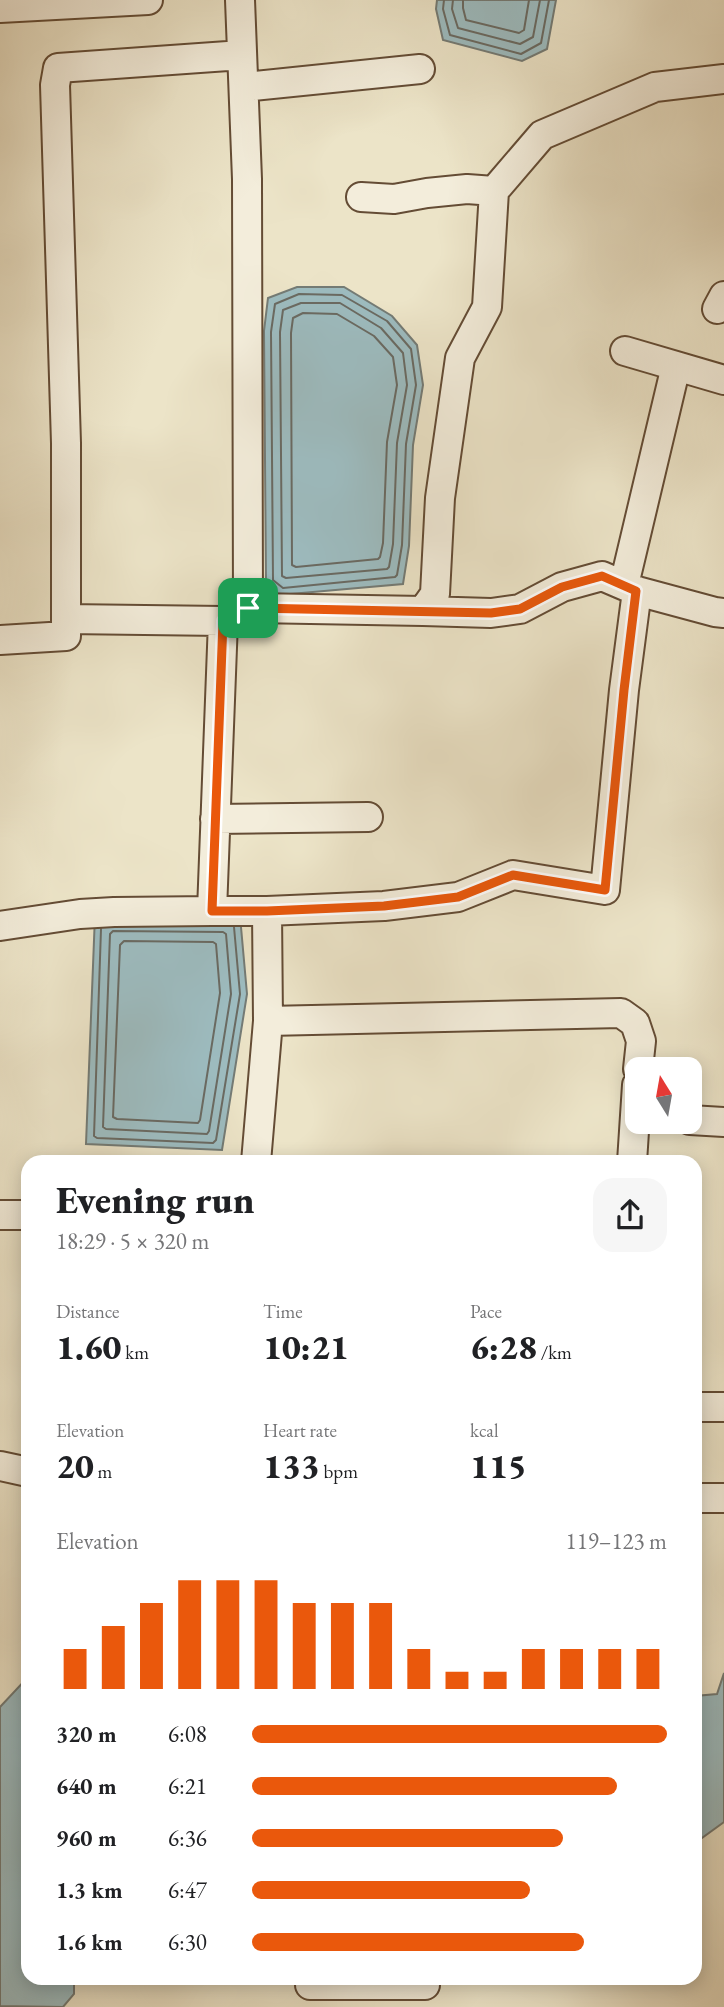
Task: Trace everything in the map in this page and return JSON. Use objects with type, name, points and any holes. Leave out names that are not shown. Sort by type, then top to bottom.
[{"type":"street","points":[[0,8],[148,0]]},
{"type":"street","points":[[240,0],[247,192],[248,608]]},
{"type":"street","points":[[0,640],[66,636],[66,443],[55,85],[58,68],[243,55]]},
{"type":"street","points":[[244,87],[420,69]]},
{"type":"street","points":[[423,611],[435,594],[440,498],[460,358],[487,307],[494,191],[542,135],[655,87],[724,79]]},
{"type":"street","points":[[361,197],[394,199],[467,189],[494,191]]},
{"type":"street","points":[[625,351],[724,380]]},
{"type":"street","points":[[0,926],[80,914],[114,912],[267,911],[384,906],[458,897],[513,875],[605,890],[624,690],[630,588],[676,366]]},
{"type":"street","points":[[65,619],[223,621],[248,608],[491,613],[520,609],[562,587],[602,576],[630,588],[724,613]]},
{"type":"street","points":[[212,911],[223,621]]},
{"type":"street","points":[[215,819],[368,817]]},
{"type":"street","points":[[257,1155],[268,1021],[267,911]]},
{"type":"street","points":[[268,1021],[621,1013],[635,1023],[641,1041],[639,1057]]},
{"type":"street","points":[[702,1121],[724,1122]]},
{"type":"street","points":[[633,1155],[635,1134]]},
{"type":"street","points":[[0,1215],[21,1215]]},
{"type":"street","points":[[702,1407],[724,1407]]},
{"type":"street","points":[[0,1466],[21,1470]]},
{"type":"street","points":[[702,1497],[724,1498]]},
{"type":"street","points":[[310,1985],[425,1990]]},
{"type":"water","points":[[437,0],[556,0],[547,49],[522,61],[443,40],[436,9]]},
{"type":"water","points":[[297,287],[344,287],[392,316],[417,345],[423,385],[413,445],[409,546],[403,584],[279,595],[266,584],[264,331],[268,298]]},
{"type":"water","points":[[95,915],[240,916],[247,994],[222,1150],[86,1144]]},
{"type":"water","points":[[724,1673],[724,1822],[702,1838],[702,1695],[717,1694]]},
{"type":"water","points":[[21,1684],[21,1985],[74,1985],[74,1994],[63,2007],[0,2006],[0,1707]]},
{"type":"route","points":[[602,576],[636,591],[605,890],[513,875],[458,897],[384,906],[212,911],[223,621],[248,608],[491,613],[520,609],[562,587],[602,576]]}]
